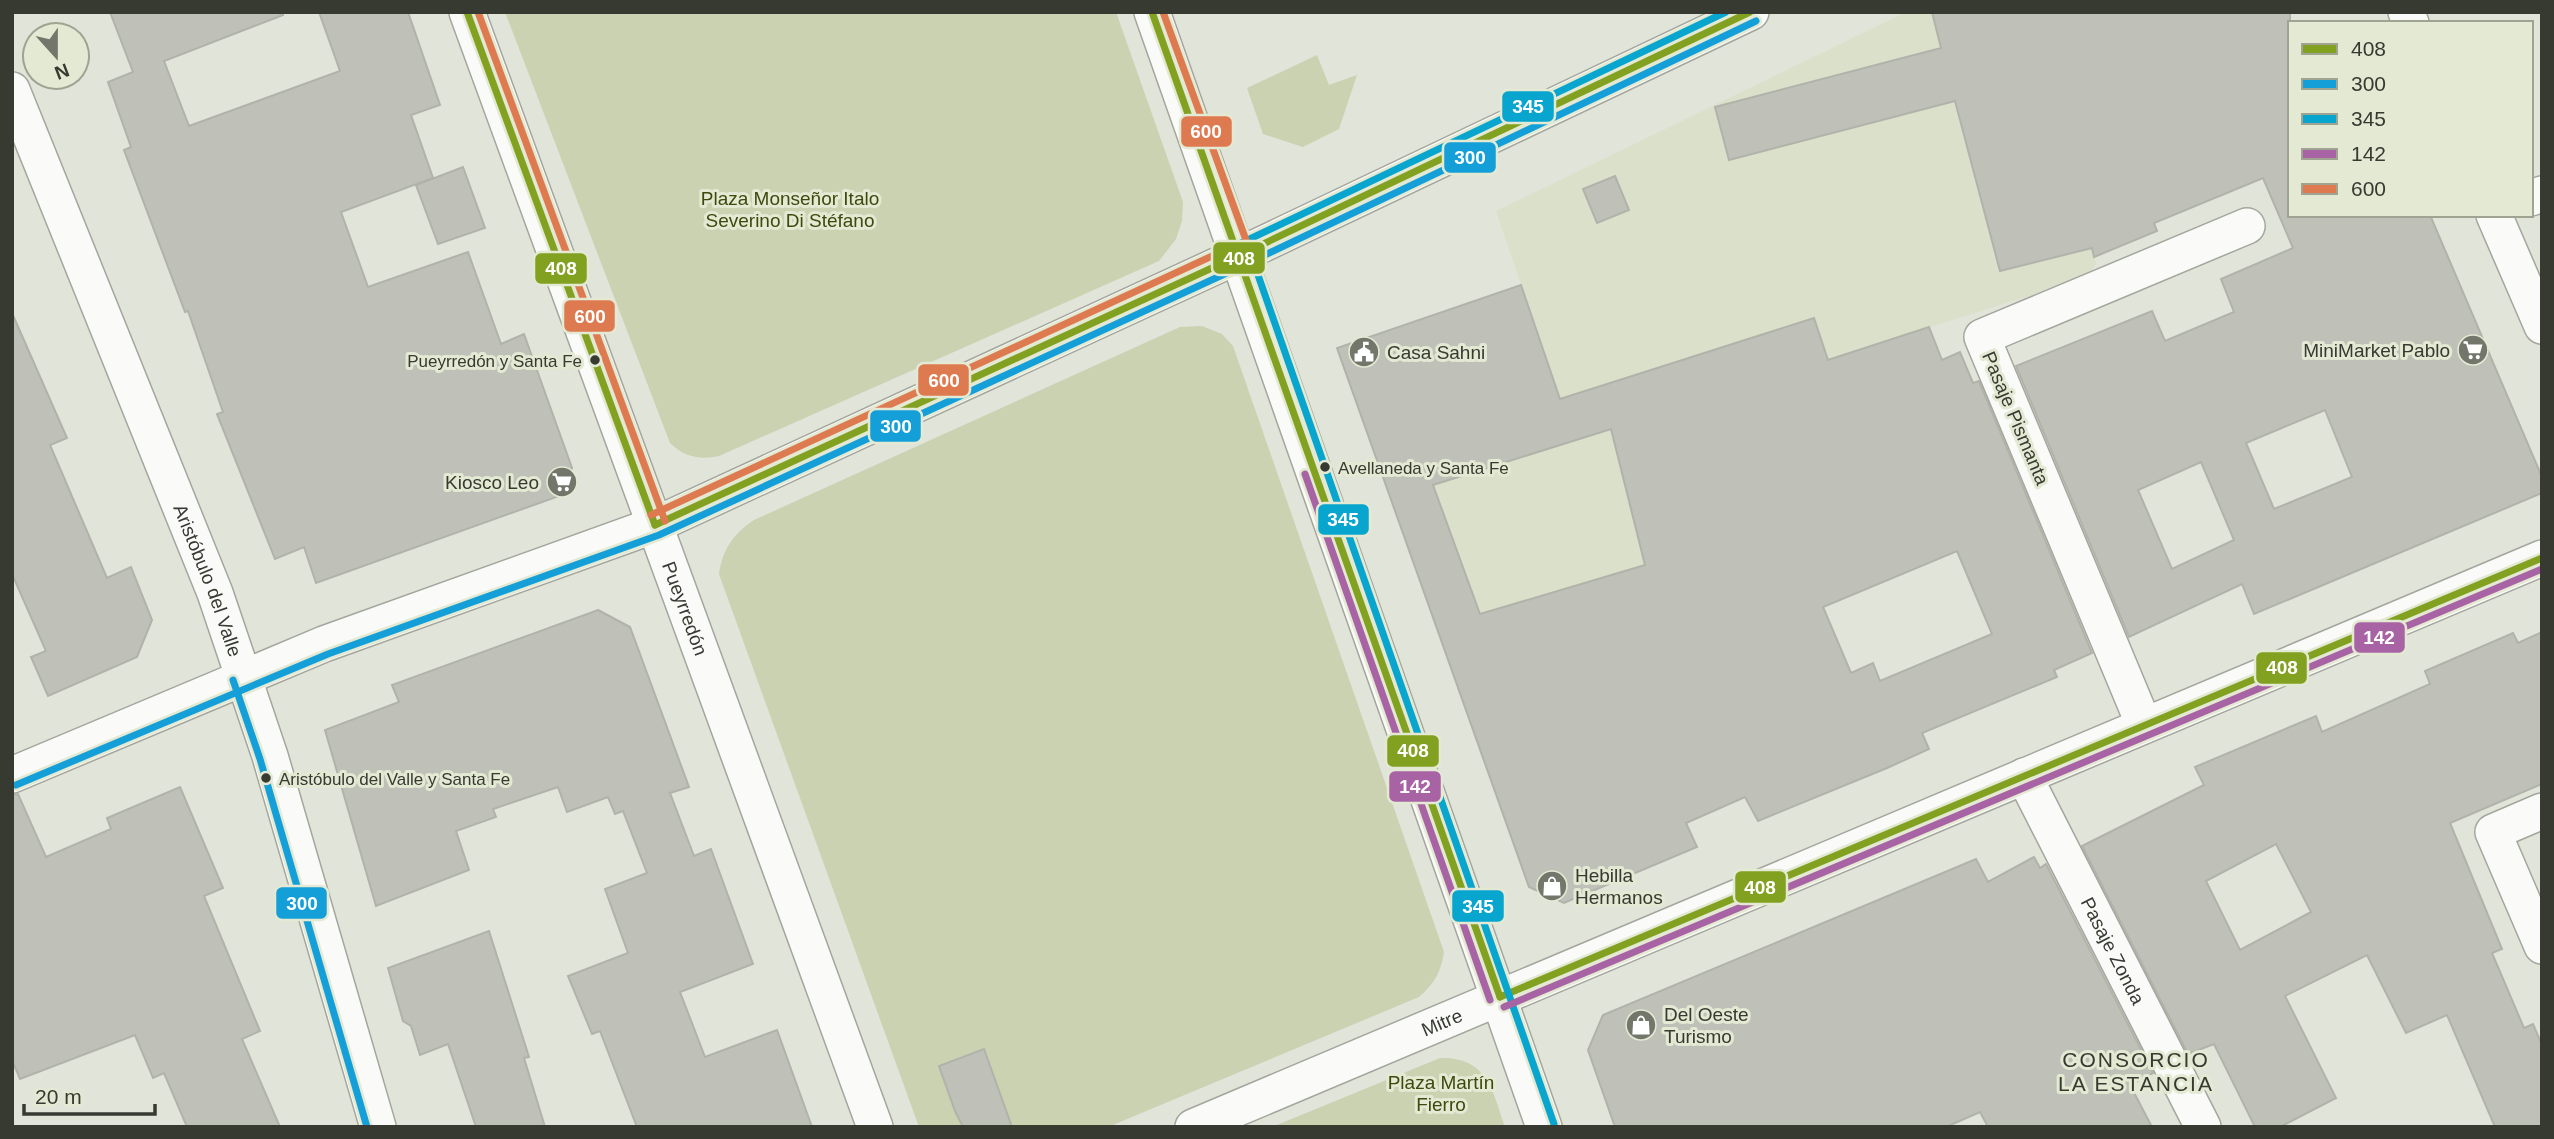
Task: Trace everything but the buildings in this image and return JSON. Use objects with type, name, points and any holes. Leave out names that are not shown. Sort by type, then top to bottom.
[{"type":"street","name":"Pueyrredón","points":[[467,12],[875,1127]]},
{"type":"street","points":[[1152,12],[1544,1127]]},
{"type":"street","points":[[12,775],[324,644],[655,525],[1240,256],[1751,12]]},
{"type":"street","name":"Aristóbulo del Valle","points":[[12,90],[215,593],[270,756],[378,1127]]},
{"type":"street","points":[[2495,217],[2542,326]]},
{"type":"street","name":"Pasaje Pismanta","points":[[2144,725],[1982,337],[2247,226]]},
{"type":"street","name":"Mitre","points":[[1193,1127],[2542,558]]},
{"type":"street","name":"Pasaje Zonda","points":[[2024,776],[2203,1127]]},
{"type":"street","points":[[2542,811],[2493,832],[2542,946]]},
{"type":"shaded area","points":[[1906,12],[2031,12],[2096,264],[2085,278],[1760,381],[1848,595],[1597,620],[1697,847],[1564,903],[1529,887],[1390,499],[1574,440],[1496,211]]},
{"type":"green space","name":"Plaza Monseñor Italo Severino Di Stéfano","points":[[505,12],[1116,12],[1183,202],[1182,221],[1176,239],[1159,261],[719,456],[693,456],[681,452],[670,443]]},
{"type":"green space","points":[[1317,55],[1329,85],[1357,75],[1339,129],[1303,147],[1263,134],[1247,88]]},
{"type":"green space","points":[[1202,326],[1222,334],[1233,346],[1444,952],[1439,972],[1419,997],[1108,1127],[919,1127],[719,574],[723,557],[735,536],[754,520],[1180,327]]},
{"type":"green space","name":"Plaza Martín Fierro","points":[[1440,1058],[1456,1059],[1478,1069],[1491,1088],[1505,1127],[1272,1127]]},
{"type":"transit line","name":"408","points":[[467,12],[655,525]]},
{"type":"transit line","name":"600","points":[[478,12],[665,521]]},
{"type":"transit line","name":"408","points":[[1152,12],[1500,997]]},
{"type":"transit line","name":"600","points":[[1163,12],[1250,251]]},
{"type":"transit line","name":"345","points":[[1235,246],[1726,12]]},
{"type":"transit line","name":"408","points":[[655,525],[1240,255],[1750,12]]},
{"type":"transit line","name":"300","points":[[16,785],[328,654],[659,535],[1244,265],[1756,21]]},
{"type":"transit line","name":"600","points":[[651,515],[1236,245]]},
{"type":"transit line","name":"345","points":[[1250,252],[1554,1124]]},
{"type":"transit line","name":"142","points":[[1305,474],[1490,1000]]},
{"type":"transit line","name":"408","points":[[1500,997],[2542,558]]},
{"type":"transit line","name":"142","points":[[1504,1007],[2542,569]]},
{"type":"transit line","name":"300","points":[[233,680],[260,759],[367,1127]]},
{"type":"place","name":"MiniMarket Pablo","points":[[2473,350]]},
{"type":"place","name":"Casa Sahni","points":[[1364,352]]},
{"type":"place","name":"Pueyrredón y Santa Fe","points":[[595,360]]},
{"type":"place","name":"Avellaneda y Santa Fe","points":[[1325,467]]},
{"type":"place","name":"Kiosco Leo","points":[[562,482]]},
{"type":"place","name":"Aristóbulo del Valle y Santa Fe","points":[[266,778]]},
{"type":"place","name":"Hebilla Hermanos","points":[[1552,886]]},
{"type":"place","name":"Del Oeste Turismo","points":[[1641,1025]]},
{"type":"district","name":"CONSORCIO LA ESTANCIA","points":[[2136,1072]]}]
